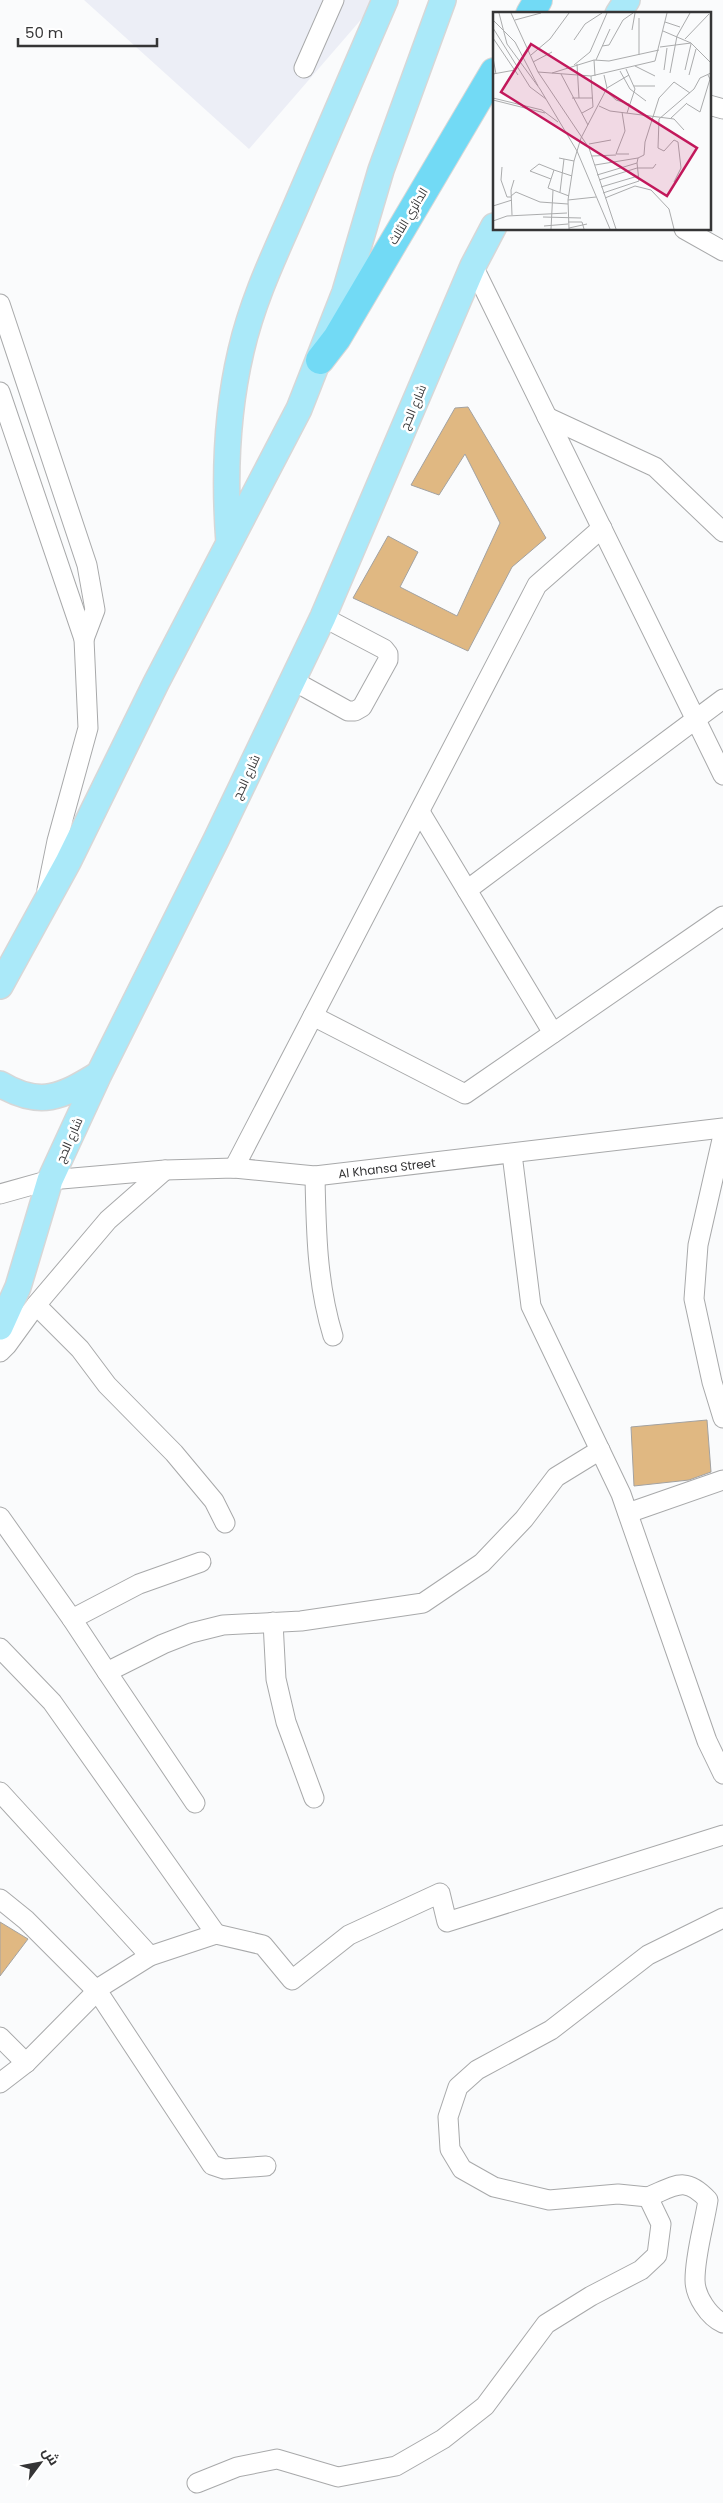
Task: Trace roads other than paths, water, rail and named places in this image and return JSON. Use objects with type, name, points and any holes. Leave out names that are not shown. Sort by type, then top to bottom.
[{"type":"highway","points":[[531,12],[538,0]]},
{"type":"highway","name":"الدائري الثالث","points":[[320,360],[337,338],[493,74]]},
{"type":"main road","points":[[229,543],[225,482],[229,420],[235,377],[250,317],[275,251],[385,0]]},
{"type":"main road","points":[[0,986],[44,905],[299,409],[320,360],[358,252],[381,170],[401,109],[443,0]]},
{"type":"main road","points":[[619,12],[626,0]]},
{"type":"main road","name":"شارع الحج","points":[[0,1326],[18,1287],[50,1180],[98,1074],[216,840],[323,617],[473,266],[493,228]]},
{"type":"main road","points":[[0,1084],[17,1094],[35,1098],[52,1096],[73,1090],[98,1074]]},
{"type":"street","points":[[304,68],[334,0]]},
{"type":"street","points":[[710,105],[723,109]]},
{"type":"street","points":[[686,230],[723,251]]},
{"type":"street","points":[[473,266],[723,775]]},
{"type":"street","points":[[0,304],[87,565],[95,610],[84,639]]},
{"type":"street","points":[[0,392],[84,639],[88,728],[57,842],[44,905]]},
{"type":"street","points":[[547,417],[655,468],[723,532]]},
{"type":"street","points":[[234,1168],[537,585],[602,528]]},
{"type":"street","points":[[292,680],[348,712],[355,711],[362,707],[388,660],[384,649],[323,617]]},
{"type":"street","points":[[467,890],[723,699]]},
{"type":"street","points":[[420,812],[552,1033]]},
{"type":"street","points":[[314,1016],[465,1094],[723,916]]},
{"type":"street","name":"Al Khansa Street","points":[[0,1194],[50,1180],[165,1170],[234,1168],[315,1176],[723,1128]]},
{"type":"street","points":[[723,1135],[698,1245],[694,1299],[712,1382],[723,1418]]},
{"type":"street","points":[[512,1154],[531,1306],[628,1513],[707,1741],[723,1774]]},
{"type":"street","points":[[0,1352],[8,1346],[36,1305],[108,1220],[165,1170]]},
{"type":"street","points":[[315,1176],[316,1229],[324,1308],[333,1336]]},
{"type":"street","points":[[36,1305],[80,1349],[107,1385],[174,1452],[214,1501],[226,1523]]},
{"type":"street","points":[[106,1672],[163,1644],[191,1633],[223,1625],[301,1620],[423,1603],[482,1563],[524,1518],[556,1477],[600,1450]]},
{"type":"street","points":[[628,1513],[723,1480]]},
{"type":"street","points":[[0,1517],[72,1619],[195,1802]]},
{"type":"street","points":[[72,1619],[139,1584],[202,1562]]},
{"type":"street","points":[[273,1622],[276,1679],[286,1722],[314,1798]]},
{"type":"street","points":[[0,1648],[52,1702],[216,1934]]},
{"type":"street","points":[[0,1792],[150,1956]]},
{"type":"street","points":[[0,2083],[26,2063],[98,1992],[150,1956],[216,1934],[263,1945],[292,1980],[349,1935],[440,1893],[447,1922],[723,1835]]},
{"type":"street","points":[[0,1898],[26,1920],[98,1992],[212,2165],[224,2169],[266,2166]]},
{"type":"street","points":[[723,1918],[648,1955],[551,2030],[477,2070],[458,2087],[448,2117],[450,2149],[462,2169],[494,2187],[549,2200],[618,2194],[648,2197],[679,2184],[696,2187],[708,2200],[695,2282],[700,2298],[713,2319],[723,2324]]},
{"type":"street","points":[[0,2037],[26,2063]]},
{"type":"street","points":[[197,2483],[237,2467],[277,2459],[338,2477],[396,2466],[443,2439],[485,2406],[546,2324],[591,2296],[641,2270],[658,2255],[661,2224],[648,2197]]}]
